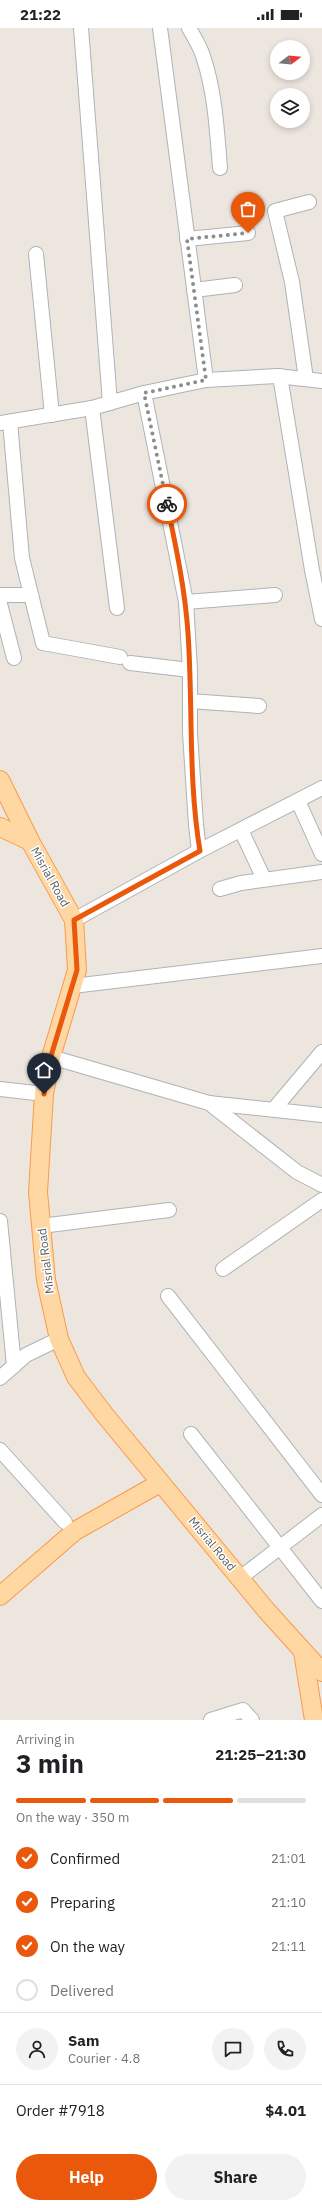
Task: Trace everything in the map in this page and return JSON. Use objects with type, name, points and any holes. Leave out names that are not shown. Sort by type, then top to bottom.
[{"type":"main road","name":"Misrial Road","points":[[0,780],[30,841],[74,920],[77,970],[51,1056],[44,1094],[38,1192],[46,1280],[59,1339],[76,1377],[160,1483],[303,1652],[322,1672]]},
{"type":"main road","points":[[0,827],[30,841]]},
{"type":"main road","points":[[0,1596],[75,1531],[160,1483]]},
{"type":"main road","points":[[303,1652],[314,1720]]},
{"type":"street","points":[[81,28],[110,402]]},
{"type":"street","points":[[160,28],[206,380]]},
{"type":"street","points":[[189,28],[202,54],[207,69],[215,114],[220,168]]},
{"type":"street","points":[[306,379],[292,282],[275,210],[309,202]]},
{"type":"street","points":[[187,239],[248,233]]},
{"type":"street","points":[[36,254],[52,415]]},
{"type":"street","points":[[194,290],[235,285]]},
{"type":"street","points":[[280,376],[312,570],[322,619]]},
{"type":"street","points":[[190,670],[125,660],[43,643],[22,558],[5,422],[92,408],[144,393],[206,380],[280,376],[322,381]]},
{"type":"street","points":[[144,393],[186,602],[196,826],[200,851]]},
{"type":"street","points":[[92,408],[117,608]]},
{"type":"street","points":[[0,595],[30,595]]},
{"type":"street","points":[[186,602],[275,595]]},
{"type":"street","points":[[0,604],[14,658]]},
{"type":"street","points":[[190,701],[258,706]]},
{"type":"street","points":[[74,920],[200,851],[322,788]]},
{"type":"street","points":[[298,801],[322,854]]},
{"type":"street","points":[[241,830],[264,879]]},
{"type":"street","points":[[220,889],[264,879],[322,872]]},
{"type":"street","points":[[73,986],[322,956]]},
{"type":"street","points":[[274,1109],[322,1052]]},
{"type":"street","points":[[51,1056],[208,1103],[322,1115]]},
{"type":"street","points":[[0,1089],[44,1094]]},
{"type":"street","points":[[208,1103],[297,1172],[322,1185]]},
{"type":"street","points":[[223,1269],[322,1200]]},
{"type":"street","points":[[41,1226],[169,1210]]},
{"type":"street","points":[[0,1221],[14,1366]]},
{"type":"street","points":[[168,1296],[322,1495]]},
{"type":"street","points":[[0,1378],[26,1355],[59,1339]]},
{"type":"street","points":[[191,1434],[322,1601]]},
{"type":"street","points":[[0,1450],[65,1522]]},
{"type":"street","points":[[240,1578],[322,1515]]},
{"type":"street","points":[[211,1720],[243,1710],[252,1720]]},
{"type":"way so far","points":[[167,504],[144,393],[206,380],[187,239],[248,233]]},
{"type":"route","points":[[44,1094],[51,1056],[77,970],[74,920],[200,851],[196,826],[190,733],[190,670],[186,602],[167,504]]}]
